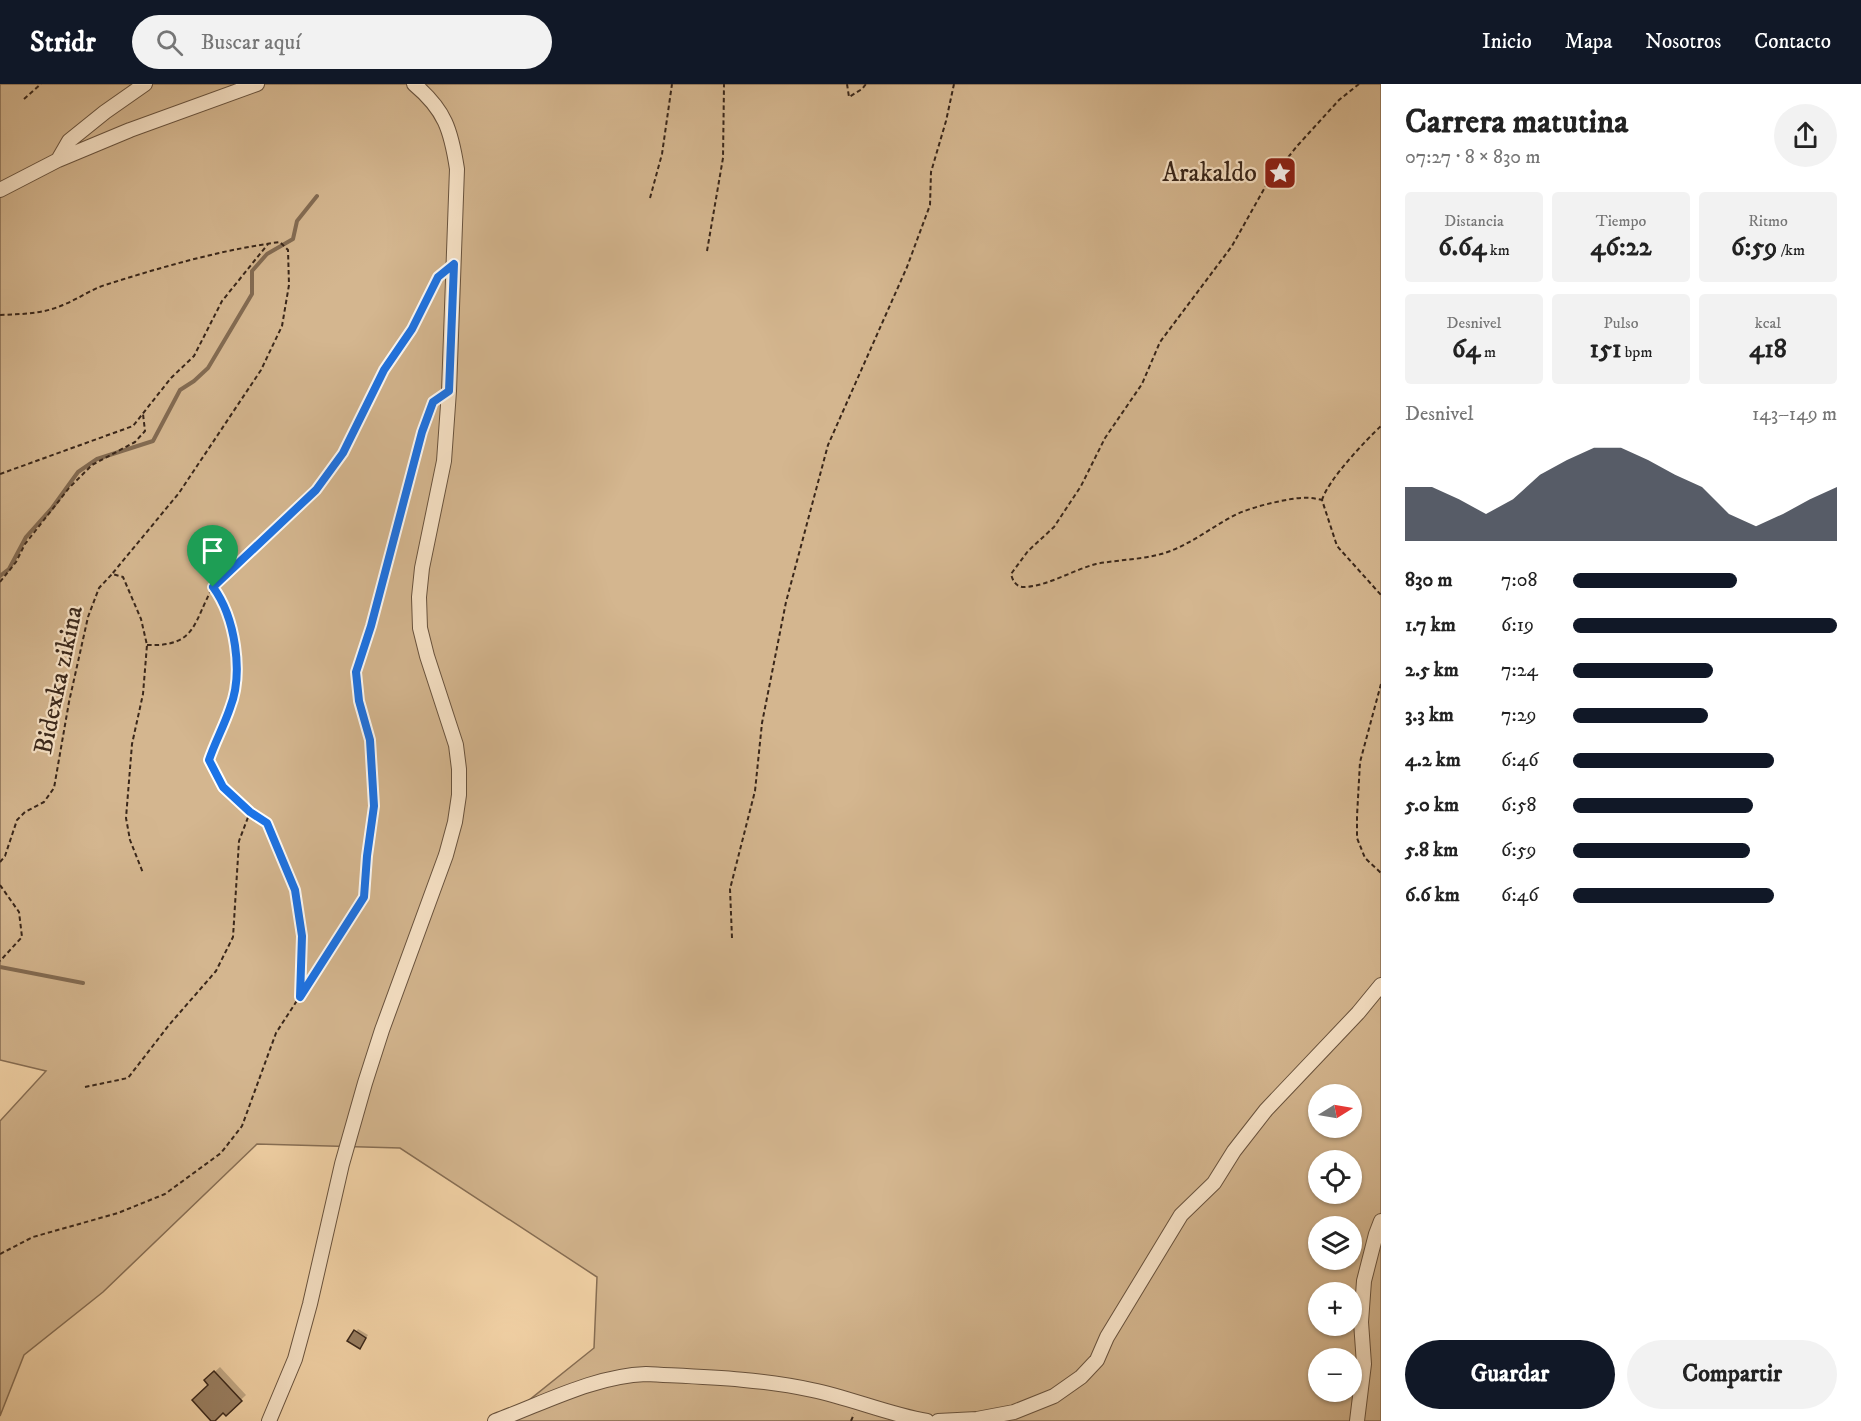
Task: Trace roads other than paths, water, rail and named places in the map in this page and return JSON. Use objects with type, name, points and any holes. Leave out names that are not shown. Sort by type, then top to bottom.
[{"type":"street","points":[[58,160],[69,141],[145,84]]},
{"type":"street","points":[[0,190],[58,160],[130,130],[257,84]]},
{"type":"street","points":[[269,1421],[295,1359],[342,1164],[365,1083],[446,855],[459,795],[456,745],[420,628],[419,597],[422,568],[444,461],[449,391],[457,169],[452,136],[442,114],[414,84]]},
{"type":"street","points":[[938,1421],[977,1419],[1014,1412],[1054,1395],[1081,1377],[1097,1360],[1107,1337],[1181,1215],[1214,1183],[1234,1151],[1266,1110],[1358,1013],[1381,985]]},
{"type":"street","points":[[1357,1421],[1364,1364],[1361,1322],[1364,1281],[1381,1221]]},
{"type":"street","points":[[495,1421],[602,1381],[626,1375],[646,1374],[782,1384],[847,1398],[899,1416],[927,1421]]},
{"type":"waterway","points":[[0,576],[9,569],[26,537],[52,508],[78,472],[97,459],[153,441],[180,390],[208,368],[252,294],[252,271],[267,254],[293,239],[297,221],[317,196]]},
{"type":"waterway","points":[[0,967],[83,983]]},
{"type":"place","name":"Arakaldo","points":[[1280,173]]}]
